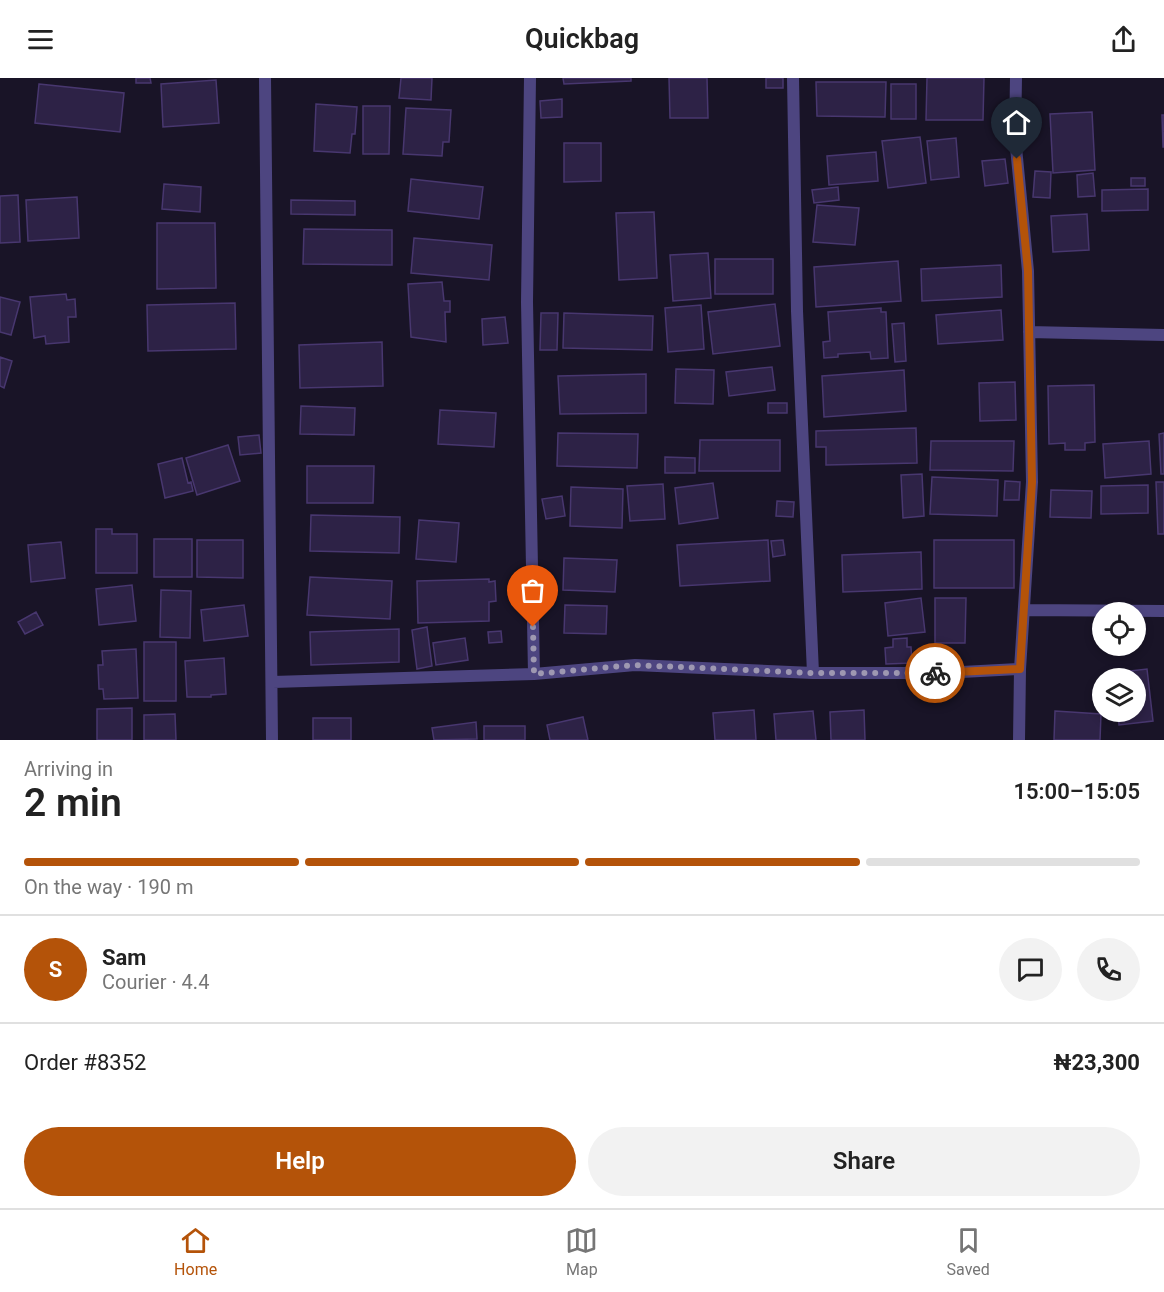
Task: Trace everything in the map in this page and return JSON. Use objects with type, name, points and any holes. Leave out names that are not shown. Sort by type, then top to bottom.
[{"type":"street","points":[[265,78],[272,740]]},
{"type":"street","points":[[530,78],[527,302],[534,674]]},
{"type":"street","points":[[793,78],[797,311],[813,673]]},
{"type":"street","points":[[1016,78],[1015,137],[1028,271],[1032,482],[1020,669],[1018,740]]},
{"type":"street","points":[[1029,332],[1164,335]]},
{"type":"street","points":[[1024,610],[1164,611]]},
{"type":"street","points":[[273,682],[534,674],[634,665],[813,673],[943,673],[1020,669]]},
{"type":"building","points":[[136,78],[150,78],[151,83],[136,83]]},
{"type":"building","points":[[401,78],[432,78],[431,100],[399,98]]},
{"type":"building","points":[[563,78],[631,78],[631,81],[564,84]]},
{"type":"building","points":[[669,78],[707,78],[708,118],[670,118]]},
{"type":"building","points":[[766,78],[783,78],[783,88],[766,88]]},
{"type":"building","points":[[927,78],[984,78],[983,120],[926,120]]},
{"type":"building","points":[[216,80],[219,123],[163,127],[161,84]]},
{"type":"building","points":[[816,82],[886,82],[885,117],[817,116]]},
{"type":"building","points":[[39,84],[124,93],[120,132],[35,123]]},
{"type":"building","points":[[891,84],[916,84],[916,119],[891,119]]},
{"type":"building","points":[[562,99],[562,117],[541,118],[540,101]]},
{"type":"building","points":[[316,104],[357,107],[355,134],[352,134],[350,153],[314,151]]},
{"type":"building","points":[[363,106],[390,106],[389,154],[363,154]]},
{"type":"building","points":[[406,108],[451,110],[449,142],[443,142],[442,156],[403,154]]},
{"type":"building","points":[[1092,112],[1095,170],[1053,173],[1050,114]]},
{"type":"building","points":[[1162,115],[1164,115],[1164,147],[1163,147]]},
{"type":"building","points":[[920,137],[926,183],[888,188],[882,141]]},
{"type":"building","points":[[956,138],[959,177],[931,180],[927,141]]},
{"type":"building","points":[[564,143],[601,143],[601,181],[564,182]]},
{"type":"building","points":[[876,152],[878,181],[829,185],[827,156]]},
{"type":"building","points":[[1005,159],[1008,183],[985,186],[982,161]]},
{"type":"building","points":[[1035,171],[1051,172],[1050,198],[1033,197]]},
{"type":"building","points":[[1093,173],[1095,196],[1078,197],[1077,175]]},
{"type":"building","points":[[1131,178],[1145,178],[1145,186],[1131,186]]},
{"type":"building","points":[[411,179],[483,187],[479,219],[408,211]]},
{"type":"building","points":[[164,184],[201,187],[200,212],[162,209]]},
{"type":"building","points":[[838,187],[839,200],[814,203],[812,190]]},
{"type":"building","points":[[1148,189],[1148,210],[1102,211],[1102,190]]},
{"type":"building","points":[[18,195],[20,242],[0,243],[0,196]]},
{"type":"building","points":[[77,197],[79,238],[28,241],[26,200]]},
{"type":"building","points":[[291,200],[355,201],[355,215],[291,214]]},
{"type":"building","points":[[817,205],[859,208],[855,245],[813,242]]},
{"type":"building","points":[[654,212],[657,278],[619,280],[616,213]]},
{"type":"building","points":[[1087,214],[1089,250],[1053,252],[1051,216]]},
{"type":"building","points":[[157,223],[215,223],[216,288],[157,289]]},
{"type":"building","points":[[304,229],[392,230],[392,265],[303,264]]},
{"type":"building","points":[[414,238],[492,245],[489,280],[411,273]]},
{"type":"building","points":[[708,253],[711,298],[673,301],[670,255]]},
{"type":"building","points":[[715,259],[773,259],[773,294],[715,294]]},
{"type":"building","points":[[898,261],[901,301],[816,307],[814,267]]},
{"type":"building","points":[[1001,265],[1002,297],[922,301],[921,269]]},
{"type":"building","points":[[442,282],[444,301],[450,301],[450,312],[445,312],[446,342],[411,337],[408,284]]},
{"type":"building","points":[[66,294],[67,300],[75,299],[76,317],[68,317],[69,342],[46,344],[45,336],[34,338],[30,297]]},
{"type":"building","points":[[0,297],[20,302],[11,335],[0,332]]},
{"type":"building","points":[[235,303],[236,349],[148,351],[147,305]]},
{"type":"building","points":[[775,304],[780,346],[713,354],[708,312]]},
{"type":"building","points":[[701,305],[704,349],[668,352],[665,308]]},
{"type":"building","points":[[881,308],[881,312],[886,312],[888,358],[871,359],[870,352],[838,354],[838,357],[824,358],[823,342],[830,341],[828,312]]},
{"type":"building","points":[[1001,310],[1003,340],[938,344],[936,315]]},
{"type":"building","points":[[541,313],[558,313],[557,350],[540,350]]},
{"type":"building","points":[[564,313],[653,316],[652,350],[563,348]]},
{"type":"building","points":[[505,317],[508,343],[483,345],[482,319]]},
{"type":"building","points":[[904,323],[906,361],[895,362],[892,324]]},
{"type":"building","points":[[382,342],[383,386],[300,388],[299,345]]},
{"type":"building","points":[[0,357],[12,361],[4,388],[0,386]]},
{"type":"building","points":[[772,367],[775,390],[729,396],[726,372]]},
{"type":"building","points":[[676,369],[714,370],[713,404],[675,403]]},
{"type":"building","points":[[904,370],[906,411],[824,417],[822,376]]},
{"type":"building","points":[[646,374],[646,413],[560,414],[558,376]]},
{"type":"building","points":[[1015,382],[1016,420],[980,421],[979,383]]},
{"type":"building","points":[[1094,385],[1095,442],[1085,443],[1085,450],[1065,450],[1065,443],[1049,444],[1048,386]]},
{"type":"building","points":[[768,403],[787,403],[787,413],[768,413]]},
{"type":"building","points":[[301,406],[355,408],[354,435],[300,434]]},
{"type":"building","points":[[440,410],[496,413],[494,447],[438,444]]},
{"type":"building","points":[[916,428],[917,463],[826,465],[826,447],[816,447],[816,431]]},
{"type":"building","points":[[558,433],[638,434],[637,468],[557,466]]},
{"type":"building","points":[[1164,433],[1164,474],[1161,474],[1159,434]]},
{"type":"building","points":[[259,435],[261,453],[240,455],[238,437]]},
{"type":"building","points":[[700,440],[780,440],[780,471],[699,471]]},
{"type":"building","points":[[931,441],[1014,441],[1013,471],[930,470]]},
{"type":"building","points":[[1149,441],[1151,474],[1105,478],[1103,444]]},
{"type":"building","points":[[228,445],[240,481],[197,495],[186,458]]},
{"type":"building","points":[[665,457],[695,458],[695,473],[665,473]]},
{"type":"building","points":[[182,458],[188,483],[191,482],[193,491],[165,498],[158,464]]},
{"type":"building","points":[[307,466],[374,466],[373,503],[307,503]]},
{"type":"building","points":[[922,474],[924,516],[903,518],[901,475]]},
{"type":"building","points":[[932,477],[998,480],[997,516],[930,514]]},
{"type":"building","points":[[1005,481],[1020,482],[1019,500],[1004,500]]},
{"type":"building","points":[[1156,482],[1164,482],[1164,534],[1158,534]]},
{"type":"building","points":[[713,483],[718,518],[679,524],[675,488]]},
{"type":"building","points":[[663,484],[665,519],[630,521],[627,486]]},
{"type":"building","points":[[1148,485],[1148,513],[1101,514],[1101,486]]},
{"type":"building","points":[[571,487],[623,489],[622,528],[570,526]]},
{"type":"building","points":[[1051,490],[1092,491],[1091,518],[1050,517]]},
{"type":"building","points":[[562,496],[565,516],[546,519],[542,499]]},
{"type":"building","points":[[777,501],[794,502],[793,517],[776,516]]},
{"type":"building","points":[[311,515],[400,517],[399,553],[310,551]]},
{"type":"building","points":[[419,520],[459,523],[456,562],[416,559]]},
{"type":"building","points":[[96,529],[112,529],[112,534],[137,534],[137,573],[96,573]]},
{"type":"building","points":[[154,539],[192,539],[192,577],[154,577]]},
{"type":"building","points":[[197,540],[243,540],[243,578],[197,577]]},
{"type":"building","points":[[768,540],[770,581],[680,586],[677,545]]},
{"type":"building","points":[[783,540],[785,555],[773,557],[771,541]]},
{"type":"building","points":[[934,540],[1014,540],[1014,588],[934,588]]},
{"type":"building","points":[[61,542],[65,578],[31,582],[28,545]]},
{"type":"building","points":[[921,552],[922,589],[843,592],[842,555]]},
{"type":"building","points":[[564,558],[617,560],[615,592],[563,590]]},
{"type":"building","points":[[523,573],[529,574],[529,587],[523,587]]},
{"type":"building","points":[[310,577],[392,581],[390,619],[307,615]]},
{"type":"building","points":[[489,579],[489,582],[495,581],[496,601],[489,602],[489,621],[418,623],[417,581]]},
{"type":"building","points":[[132,585],[136,621],[99,625],[96,589]]},
{"type":"building","points":[[161,590],[191,591],[190,638],[160,637]]},
{"type":"building","points":[[921,598],[925,632],[888,636],[885,603]]},
{"type":"building","points":[[935,598],[966,598],[965,643],[935,643]]},
{"type":"building","points":[[244,605],[248,636],[204,641],[201,610]]},
{"type":"building","points":[[565,605],[607,606],[606,634],[564,633]]},
{"type":"building","points":[[36,612],[43,625],[25,634],[18,622]]},
{"type":"building","points":[[427,627],[432,666],[417,669],[412,630]]},
{"type":"building","points":[[399,629],[399,662],[311,665],[310,632]]},
{"type":"building","points":[[501,631],[502,642],[489,643],[488,632]]},
{"type":"building","points":[[465,638],[468,660],[436,665],[433,643]]},
{"type":"building","points":[[907,638],[907,647],[911,647],[912,663],[886,664],[885,648],[893,647],[893,639]]},
{"type":"building","points":[[144,642],[176,642],[176,701],[144,701]]},
{"type":"building","points":[[136,649],[138,698],[104,699],[103,689],[99,689],[98,665],[103,665],[102,651]]},
{"type":"building","points":[[224,658],[226,694],[211,695],[211,697],[187,697],[185,661]]},
{"type":"building","points":[[1146,669],[1153,721],[1146,722]]},
{"type":"building","points":[[132,708],[132,740],[97,740],[97,709]]},
{"type":"building","points":[[754,710],[756,740],[715,740],[713,713]]},
{"type":"building","points":[[864,710],[865,740],[831,740],[830,712]]},
{"type":"building","points":[[813,711],[816,740],[776,740],[774,714]]},
{"type":"building","points":[[1055,711],[1092,713],[1092,722],[1101,722],[1100,740],[1054,740]]},
{"type":"building","points":[[175,714],[176,740],[144,740],[144,715]]},
{"type":"building","points":[[583,717],[588,740],[550,740],[547,725]]},
{"type":"building","points":[[313,718],[351,718],[351,740],[313,740]]},
{"type":"building","points":[[476,722],[477,739],[434,740],[432,728]]},
{"type":"building","points":[[1119,722],[1144,722],[1119,725]]},
{"type":"building","points":[[484,726],[525,726],[525,740],[484,740]]},
{"type":"way so far","points":[[533,627],[534,674],[634,665],[813,673],[935,673]]},
{"type":"route","points":[[935,673],[1020,669],[1032,482],[1028,271],[1017,159]]}]
